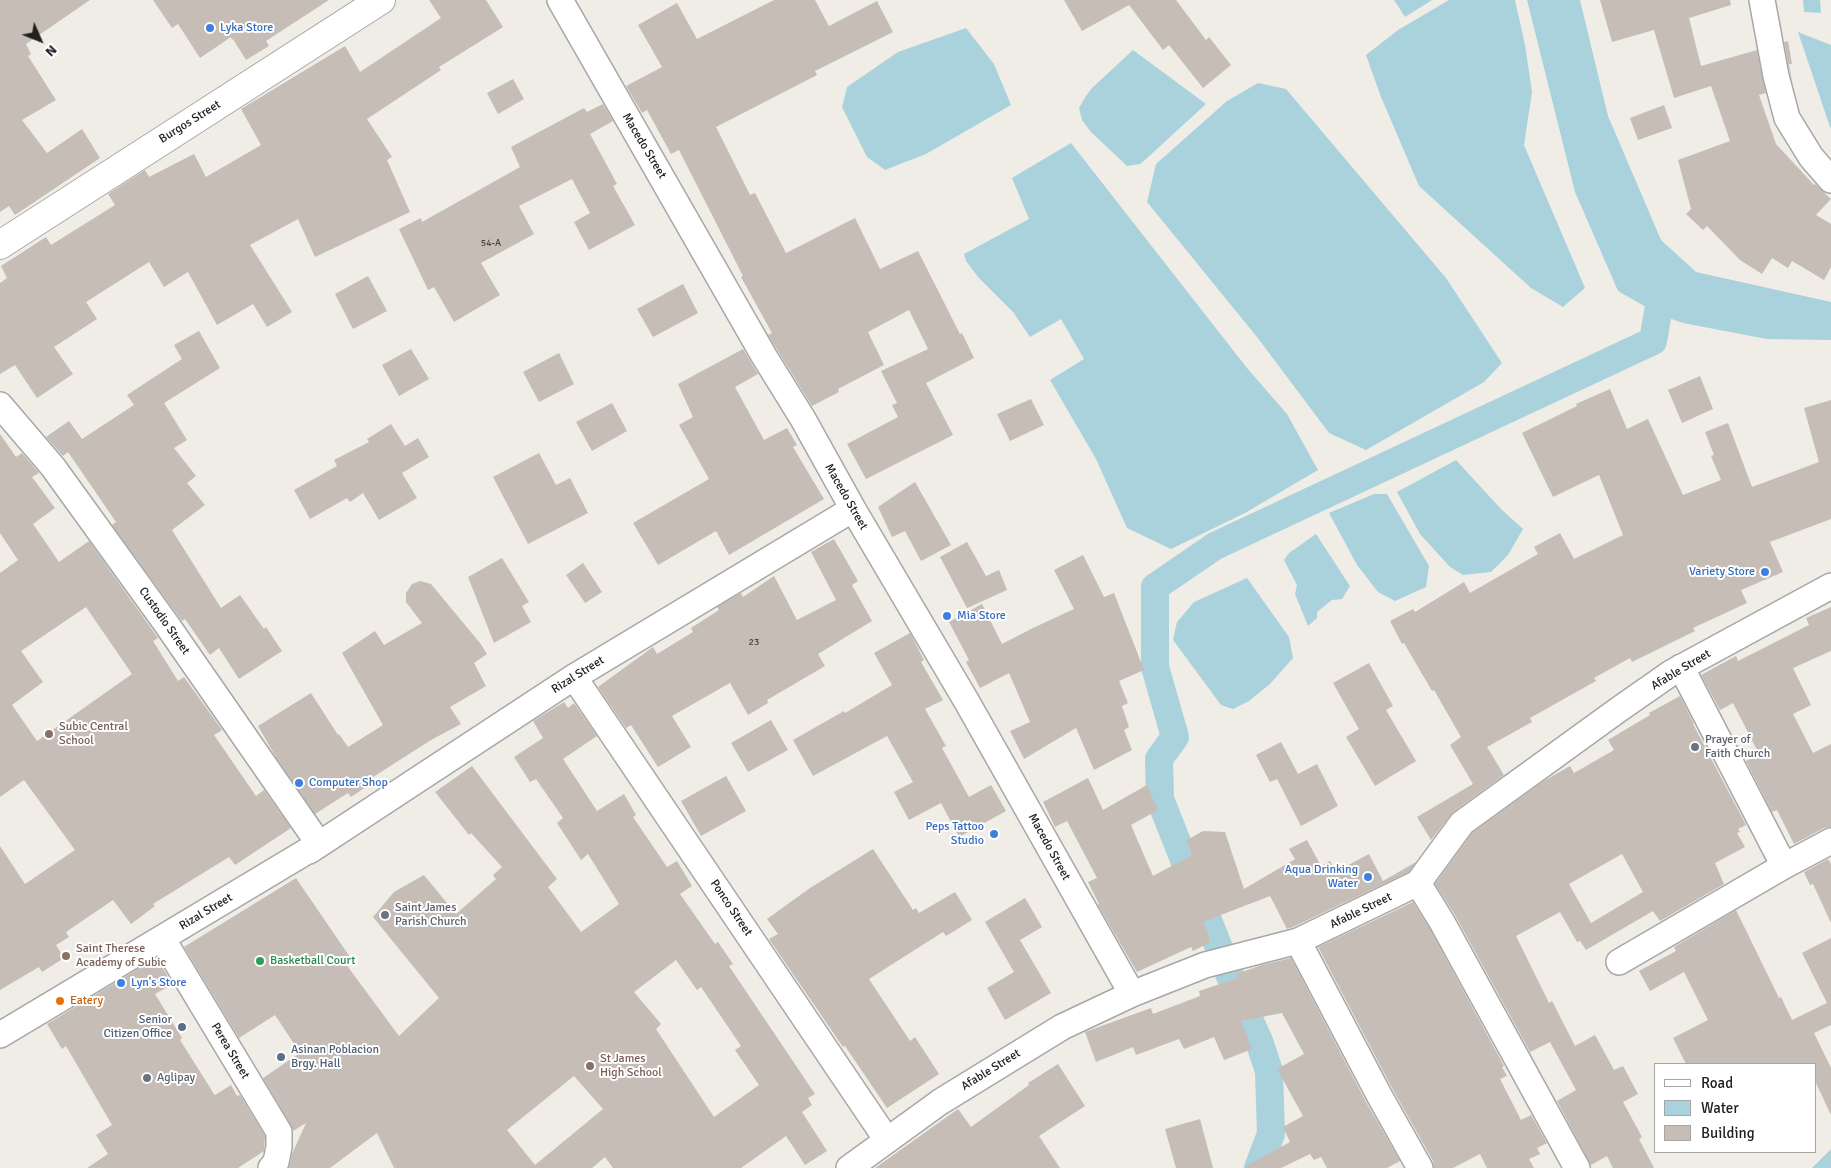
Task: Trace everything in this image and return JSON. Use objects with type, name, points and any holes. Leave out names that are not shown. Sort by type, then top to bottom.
[{"type":"street","name":"Burgos Street","points":[[0,245],[381,0]]},
{"type":"street","name":"Macedo Street","points":[[560,0],[764,356],[803,419],[853,509],[967,702],[1132,994]]},
{"type":"street","points":[[1762,0],[1771,54],[1787,118],[1811,157],[1831,180]]},
{"type":"street","name":"Custodio Street","points":[[0,405],[53,467],[176,637],[314,848]]},
{"type":"street","name":"Rizal Street","points":[[0,1035],[314,848],[574,677],[853,509]]},
{"type":"street","name":"Afable Street","points":[[849,1168],[948,1097],[1062,1027],[1132,994],[1205,965],[1298,941],[1418,883],[1462,823],[1618,710],[1681,667],[1831,586]]},
{"type":"street","points":[[1681,667],[1784,866]]},
{"type":"street","name":"Ponco Street","points":[[574,677],[887,1140]]},
{"type":"street","points":[[1619,962],[1784,866],[1831,841]]},
{"type":"street","points":[[1418,883],[1447,930],[1577,1168]]},
{"type":"street","name":"Perea Street","points":[[162,938],[279,1132],[276,1162],[271,1168]]},
{"type":"street","points":[[1298,941],[1379,1095],[1420,1168]]},
{"type":"water","points":[[1394,0],[1432,0],[1405,17]]},
{"type":"water","points":[[1449,0],[1515,0],[1525,45],[1532,92],[1524,145],[1585,288],[1563,307],[1531,288],[1419,186],[1381,97],[1366,55],[1398,30]]},
{"type":"water","points":[[1527,0],[1580,0],[1608,116],[1661,240],[1696,272],[1831,302],[1831,340],[1767,339],[1683,323],[1660,315],[1618,291],[1575,192]]},
{"type":"water","points":[[1803,0],[1820,0],[1821,13],[1804,12]]},
{"type":"water","points":[[966,28],[994,64],[1011,105],[926,154],[885,170],[867,157],[842,107],[847,87],[898,52]]},
{"type":"water","points":[[1798,32],[1831,45],[1831,128],[1830,127]]},
{"type":"water","points":[[1133,50],[1206,104],[1140,164],[1127,166],[1091,132],[1082,120],[1079,108],[1092,88]]},
{"type":"water","points":[[1258,83],[1286,89],[1446,278],[1502,363],[1484,382],[1366,450],[1329,433],[1257,337],[1147,202],[1156,164],[1227,101]]},
{"type":"water","points":[[1071,143],[1247,368],[1287,414],[1318,470],[1245,513],[1171,549],[1127,528],[1096,459],[1050,380],[1084,359],[1061,319],[1030,337],[1013,312],[978,277],[966,261],[964,254],[1029,219],[1012,178]]},
{"type":"water","points":[[1456,460],[1501,509],[1523,529],[1508,555],[1491,572],[1463,575],[1450,567],[1420,534],[1397,492]]},
{"type":"water","points":[[1374,494],[1387,494],[1429,566],[1426,587],[1395,601],[1378,592],[1357,565],[1329,513]]},
{"type":"water","points":[[1316,534],[1350,586],[1342,599],[1332,600],[1317,612],[1317,618],[1308,626],[1295,594],[1297,585],[1284,560],[1289,553]]},
{"type":"water","points":[[1247,578],[1289,637],[1293,658],[1270,684],[1249,701],[1233,709],[1221,705],[1173,640],[1177,622],[1194,602]]},
{"type":"water","points":[[1831,1149],[1831,1168],[1812,1168]]},
{"type":"building","points":[[0,0],[90,0],[26,44],[31,54],[28,56],[56,100],[22,120],[47,153],[82,129],[100,158],[15,215],[9,206],[0,212]]},
{"type":"building","points":[[153,0],[329,0],[266,41],[269,46],[246,60],[231,37],[200,58],[178,24],[172,28]]},
{"type":"building","points":[[429,0],[486,0],[503,27],[439,67],[441,70],[367,119],[392,157],[387,160],[410,212],[315,257],[298,219],[250,245],[292,312],[267,327],[253,304],[217,325],[188,272],[164,287],[149,262],[86,302],[97,319],[54,347],[73,374],[37,398],[15,365],[0,374],[0,283],[7,278],[1,266],[46,237],[51,245],[115,205],[108,194],[145,170],[149,177],[194,154],[206,177],[261,145],[241,109],[345,46],[360,72],[441,18]]},
{"type":"building","points":[[774,0],[815,0],[829,26],[877,1],[893,32],[815,71],[817,75],[716,127],[750,195],[755,193],[786,253],[855,218],[880,269],[918,251],[974,358],[926,383],[953,435],[866,479],[847,444],[898,417],[892,405],[897,403],[881,371],[928,349],[909,310],[868,332],[884,365],[838,389],[839,392],[812,406],[768,335],[772,333],[741,277],[743,276],[679,150],[671,154],[647,110],[642,113],[626,86],[662,67],[638,25],[677,3],[697,39]]},
{"type":"building","points":[[1064,0],[1176,0],[1206,40],[1209,37],[1231,65],[1203,88],[1169,45],[1163,50],[1129,5],[1082,31]]},
{"type":"building","points":[[1600,0],[1730,0],[1731,5],[1689,18],[1701,66],[1757,50],[1766,93],[1759,95],[1776,144],[1814,185],[1831,199],[1816,215],[1831,224],[1831,267],[1824,280],[1792,261],[1788,268],[1772,258],[1762,274],[1740,260],[1707,226],[1703,230],[1686,214],[1691,209],[1678,160],[1730,141],[1711,86],[1674,98],[1654,30],[1612,42]]},
{"type":"building","points":[[1788,41],[1792,64],[1789,64],[1793,86],[1784,42]]},
{"type":"building","points":[[513,79],[524,99],[498,114],[487,93]]},
{"type":"building","points":[[603,104],[613,121],[590,134],[617,184],[613,186],[635,225],[589,250],[574,222],[590,213],[572,179],[519,206],[534,234],[481,263],[500,295],[454,322],[434,287],[428,290],[399,229],[421,218],[422,222],[520,167],[511,147],[584,108],[587,112]]},
{"type":"building","points":[[1664,105],[1672,128],[1638,140],[1630,118]]},
{"type":"building","points":[[368,276],[387,311],[353,329],[335,294]]},
{"type":"building","points":[[683,284],[698,313],[653,337],[637,309]]},
{"type":"building","points":[[199,331],[220,368],[164,403],[187,440],[174,448],[196,476],[187,483],[205,505],[172,530],[221,608],[240,595],[264,629],[266,627],[282,651],[239,679],[219,648],[210,655],[185,619],[182,621],[112,525],[116,522],[68,452],[63,456],[46,437],[69,421],[82,439],[134,405],[127,395],[182,359],[174,345]]},
{"type":"building","points":[[411,349],[429,379],[399,396],[382,365]]},
{"type":"building","points":[[743,349],[758,374],[735,387],[764,440],[787,428],[797,445],[793,447],[824,499],[729,555],[716,531],[658,565],[633,523],[709,479],[679,425],[693,417],[678,384]]},
{"type":"building","points":[[559,353],[574,384],[539,402],[523,372]]},
{"type":"building","points":[[1700,376],[1713,409],[1682,423],[1668,390]]},
{"type":"building","points":[[1610,389],[1627,429],[1648,419],[1683,495],[1721,480],[1711,456],[1714,455],[1705,432],[1728,423],[1752,487],[1819,462],[1804,408],[1831,400],[1831,519],[1770,542],[1783,572],[1741,590],[1747,603],[1693,628],[1695,631],[1632,662],[1630,658],[1594,678],[1596,681],[1530,718],[1532,722],[1487,747],[1504,775],[1453,812],[1431,840],[1417,817],[1473,784],[1450,745],[1461,737],[1434,690],[1432,691],[1404,643],[1402,644],[1390,621],[1413,609],[1415,612],[1464,582],[1470,593],[1538,554],[1534,547],[1560,533],[1574,559],[1623,535],[1599,475],[1553,497],[1522,433],[1577,406],[1576,404]]},
{"type":"building","points":[[1031,399],[1044,425],[1010,441],[997,414]]},
{"type":"building","points":[[612,403],[627,431],[592,451],[576,422]]},
{"type":"building","points":[[391,424],[405,446],[418,438],[429,457],[402,473],[417,498],[379,520],[363,493],[350,502],[347,498],[310,519],[294,490],[337,466],[334,460],[369,442],[367,439]]},
{"type":"building","points":[[0,434],[16,457],[22,453],[39,473],[32,477],[55,508],[33,524],[59,562],[89,541],[158,638],[153,641],[178,681],[184,677],[222,730],[214,735],[256,796],[264,790],[291,828],[235,865],[229,857],[153,904],[155,906],[131,924],[113,900],[66,932],[69,937],[56,945],[64,958],[42,972],[39,967],[0,990],[0,846],[25,884],[75,850],[24,780],[0,797],[0,573],[18,560],[0,533]],"holes":[[[86,607],[132,674],[37,741],[12,705],[43,682],[21,651]]]},
{"type":"building","points":[[539,453],[556,485],[570,478],[588,513],[528,544],[493,477]]},
{"type":"building","points":[[915,482],[951,545],[921,561],[905,531],[892,537],[878,507]]},
{"type":"building","points":[[834,539],[858,581],[852,585],[872,621],[818,654],[825,666],[767,700],[768,703],[748,715],[730,683],[672,716],[691,747],[658,767],[631,725],[626,728],[598,687],[653,647],[657,654],[693,632],[691,628],[719,610],[717,607],[741,593],[743,597],[774,576],[797,620],[836,600],[811,552]]},
{"type":"building","points":[[967,542],[986,576],[999,570],[1007,590],[967,608],[940,557]]},
{"type":"building","points":[[1083,555],[1104,597],[1114,593],[1144,670],[1119,681],[1128,703],[1122,706],[1129,727],[1124,730],[1132,750],[1094,770],[1076,728],[1024,759],[1010,731],[1030,722],[1009,673],[980,688],[966,662],[969,660],[949,622],[982,604],[1002,644],[1074,609],[1054,570]]},
{"type":"building","points":[[502,558],[529,602],[522,606],[531,622],[494,643],[468,577]]},
{"type":"building","points":[[583,563],[602,592],[585,603],[566,575]]},
{"type":"building","points":[[420,581],[431,584],[487,654],[474,663],[486,686],[450,707],[461,724],[431,740],[370,779],[372,783],[351,797],[348,793],[315,814],[277,759],[258,726],[311,693],[348,747],[383,725],[342,653],[375,631],[384,645],[422,623],[406,602],[406,593],[412,584]]},
{"type":"building","points":[[1831,607],[1831,651],[1793,668],[1811,705],[1793,714],[1813,753],[1831,744],[1831,827],[1824,828],[1794,844],[1777,810],[1772,812],[1746,761],[1759,754],[1733,703],[1720,710],[1701,675],[1736,656],[1738,661],[1809,625],[1806,618]]},
{"type":"building","points":[[910,633],[924,660],[921,662],[943,700],[925,709],[946,746],[942,748],[969,797],[991,785],[1006,811],[959,837],[941,803],[909,820],[894,792],[913,782],[887,736],[813,776],[793,740],[844,711],[845,713],[892,685],[874,653]]},
{"type":"building","points":[[1369,663],[1393,706],[1386,710],[1416,761],[1375,786],[1346,737],[1359,729],[1333,683]]},
{"type":"building","points":[[1680,696],[1746,825],[1738,829],[1740,832],[1737,833],[1745,847],[1715,863],[1724,884],[1660,921],[1653,911],[1586,950],[1580,941],[1577,942],[1560,912],[1516,936],[1549,1003],[1552,1001],[1575,1046],[1595,1035],[1614,1070],[1623,1066],[1638,1094],[1623,1102],[1642,1137],[1639,1139],[1654,1168],[1613,1168],[1607,1156],[1591,1165],[1557,1101],[1576,1090],[1550,1042],[1530,1052],[1455,915],[1435,884],[1472,833],[1544,781],[1570,766],[1574,773],[1614,750],[1608,740],[1650,715],[1649,713]],"holes":[[[1622,854],[1643,892],[1591,923],[1569,884]]]},
{"type":"building","points":[[564,702],[568,708],[574,703],[597,736],[563,759],[597,811],[624,794],[636,815],[633,817],[667,867],[677,861],[692,886],[680,894],[715,944],[718,942],[733,964],[729,966],[815,1094],[808,1098],[812,1105],[802,1112],[827,1151],[805,1165],[786,1136],[741,1168],[613,1168],[605,1157],[592,1168],[394,1168],[377,1133],[330,1168],[289,1168],[292,1154],[306,1123],[293,1131],[263,1078],[300,1053],[275,1015],[239,1038],[184,947],[296,878],[354,963],[348,967],[399,1036],[439,998],[373,917],[394,892],[424,875],[456,914],[496,879],[493,875],[502,867],[471,833],[469,835],[435,792],[472,766],[557,879],[548,887],[581,932],[619,904],[588,854],[581,860],[557,823],[563,818],[536,779],[530,782],[514,757],[543,738],[533,721]],"holes":[[[676,960],[697,990],[701,987],[741,1046],[735,1050],[759,1085],[714,1117],[656,1029],[661,1024],[634,992]],[[574,1076],[603,1109],[535,1165],[507,1130]]]},
{"type":"building","points":[[771,720],[788,750],[748,772],[731,743]]},
{"type":"building","points":[[1281,742],[1298,774],[1317,764],[1338,806],[1301,826],[1277,779],[1270,782],[1256,755]]},
{"type":"building","points":[[726,776],[746,811],[701,836],[681,801]]},
{"type":"building","points":[[1088,778],[1103,810],[1147,785],[1158,810],[1131,825],[1153,876],[1192,855],[1187,840],[1203,831],[1225,832],[1244,889],[1295,859],[1289,849],[1307,840],[1321,866],[1330,861],[1335,872],[1369,854],[1383,881],[1416,862],[1409,872],[1287,929],[1270,896],[1203,922],[1209,935],[1209,943],[1193,951],[1191,947],[1137,972],[1098,905],[1088,882],[1097,878],[1067,821],[1055,827],[1043,802]]},
{"type":"building","points":[[873,849],[913,910],[916,908],[919,913],[955,892],[972,920],[946,936],[943,932],[869,979],[910,1041],[915,1037],[939,1074],[887,1108],[769,939],[778,934],[767,919],[810,888]]},
{"type":"building","points":[[1828,859],[1831,864],[1831,923],[1813,884],[1810,885],[1804,872]]},
{"type":"building","points":[[1025,898],[1042,927],[1020,940],[1051,993],[1005,1020],[987,988],[1014,972],[985,922]]},
{"type":"building","points":[[1413,902],[1430,929],[1504,1066],[1502,1067],[1507,1076],[1500,1079],[1521,1120],[1531,1115],[1547,1143],[1537,1148],[1540,1154],[1529,1159],[1534,1168],[1487,1168],[1480,1154],[1453,1168],[1434,1168],[1433,1161],[1392,1088],[1318,947]]},
{"type":"building","points":[[1736,910],[1779,998],[1781,997],[1792,1020],[1827,1003],[1802,953],[1831,938],[1831,1025],[1814,1033],[1831,1068],[1831,1115],[1816,1083],[1816,1063],[1686,1063],[1673,1038],[1708,1020],[1684,972],[1650,991],[1639,971],[1676,951],[1674,947]]},
{"type":"building","points":[[156,958],[173,984],[155,994],[182,1038],[180,1040],[214,1094],[231,1085],[237,1096],[240,1095],[265,1136],[264,1151],[238,1168],[87,1168],[108,1154],[96,1135],[112,1125],[66,1046],[62,1049],[47,1024]]},
{"type":"building","points":[[1291,958],[1366,1102],[1400,1161],[1387,1168],[1327,1168],[1321,1157],[1314,1160],[1310,1154],[1281,1168],[1247,1168],[1246,1166],[1290,1142],[1283,1127],[1303,1116],[1277,1069],[1304,1054],[1282,1013],[1241,1021],[1252,1049],[1224,1060],[1214,1037],[1184,1049],[1179,1039],[1136,1055],[1133,1047],[1096,1062],[1085,1032],[1151,1008],[1153,1014],[1200,996],[1199,991],[1238,978],[1236,974]]},
{"type":"building","points":[[1058,1064],[1085,1106],[1039,1136],[1060,1168],[875,1168],[958,1109],[971,1127],[1029,1085],[1028,1083]]},
{"type":"building","points":[[1200,1119],[1213,1168],[1176,1168],[1165,1129]]},
{"type":"waterway","points":[[1258,1168],[1271,1134],[1269,1071],[1259,1041],[1234,986],[1160,799],[1159,759],[1175,737],[1155,667],[1155,587],[1215,546],[1653,341],[1662,289]]},
{"type":"place","name":"Lyka Store","points":[[210,28]]},
{"type":"place","name":"Variety Store","points":[[1765,572]]},
{"type":"place","name":"Mia Store","points":[[947,616]]},
{"type":"place","name":"Subic Central School","points":[[49,734]]},
{"type":"place","name":"Prayer of Faith Church","points":[[1695,747]]},
{"type":"place","name":"Computer Shop","points":[[299,783]]},
{"type":"place","name":"Peps Tattoo Studio","points":[[994,834]]},
{"type":"place","name":"Aqua Drinking Water","points":[[1368,877]]},
{"type":"place","name":"Saint James Parish Church","points":[[385,915]]},
{"type":"place","name":"Saint Therese Academy of Subic","points":[[66,956]]},
{"type":"place","name":"Basketball Court","points":[[260,961]]},
{"type":"place","name":"Lyn's Store","points":[[121,983]]},
{"type":"place","name":"Eatery","points":[[60,1001]]},
{"type":"place","name":"Senior Citizen Office","points":[[182,1027]]},
{"type":"place","name":"Asinan Poblacion Brgy. Hall","points":[[281,1057]]},
{"type":"place","name":"St James High School","points":[[590,1066]]},
{"type":"place","name":"Aglipay","points":[[147,1078]]}]
